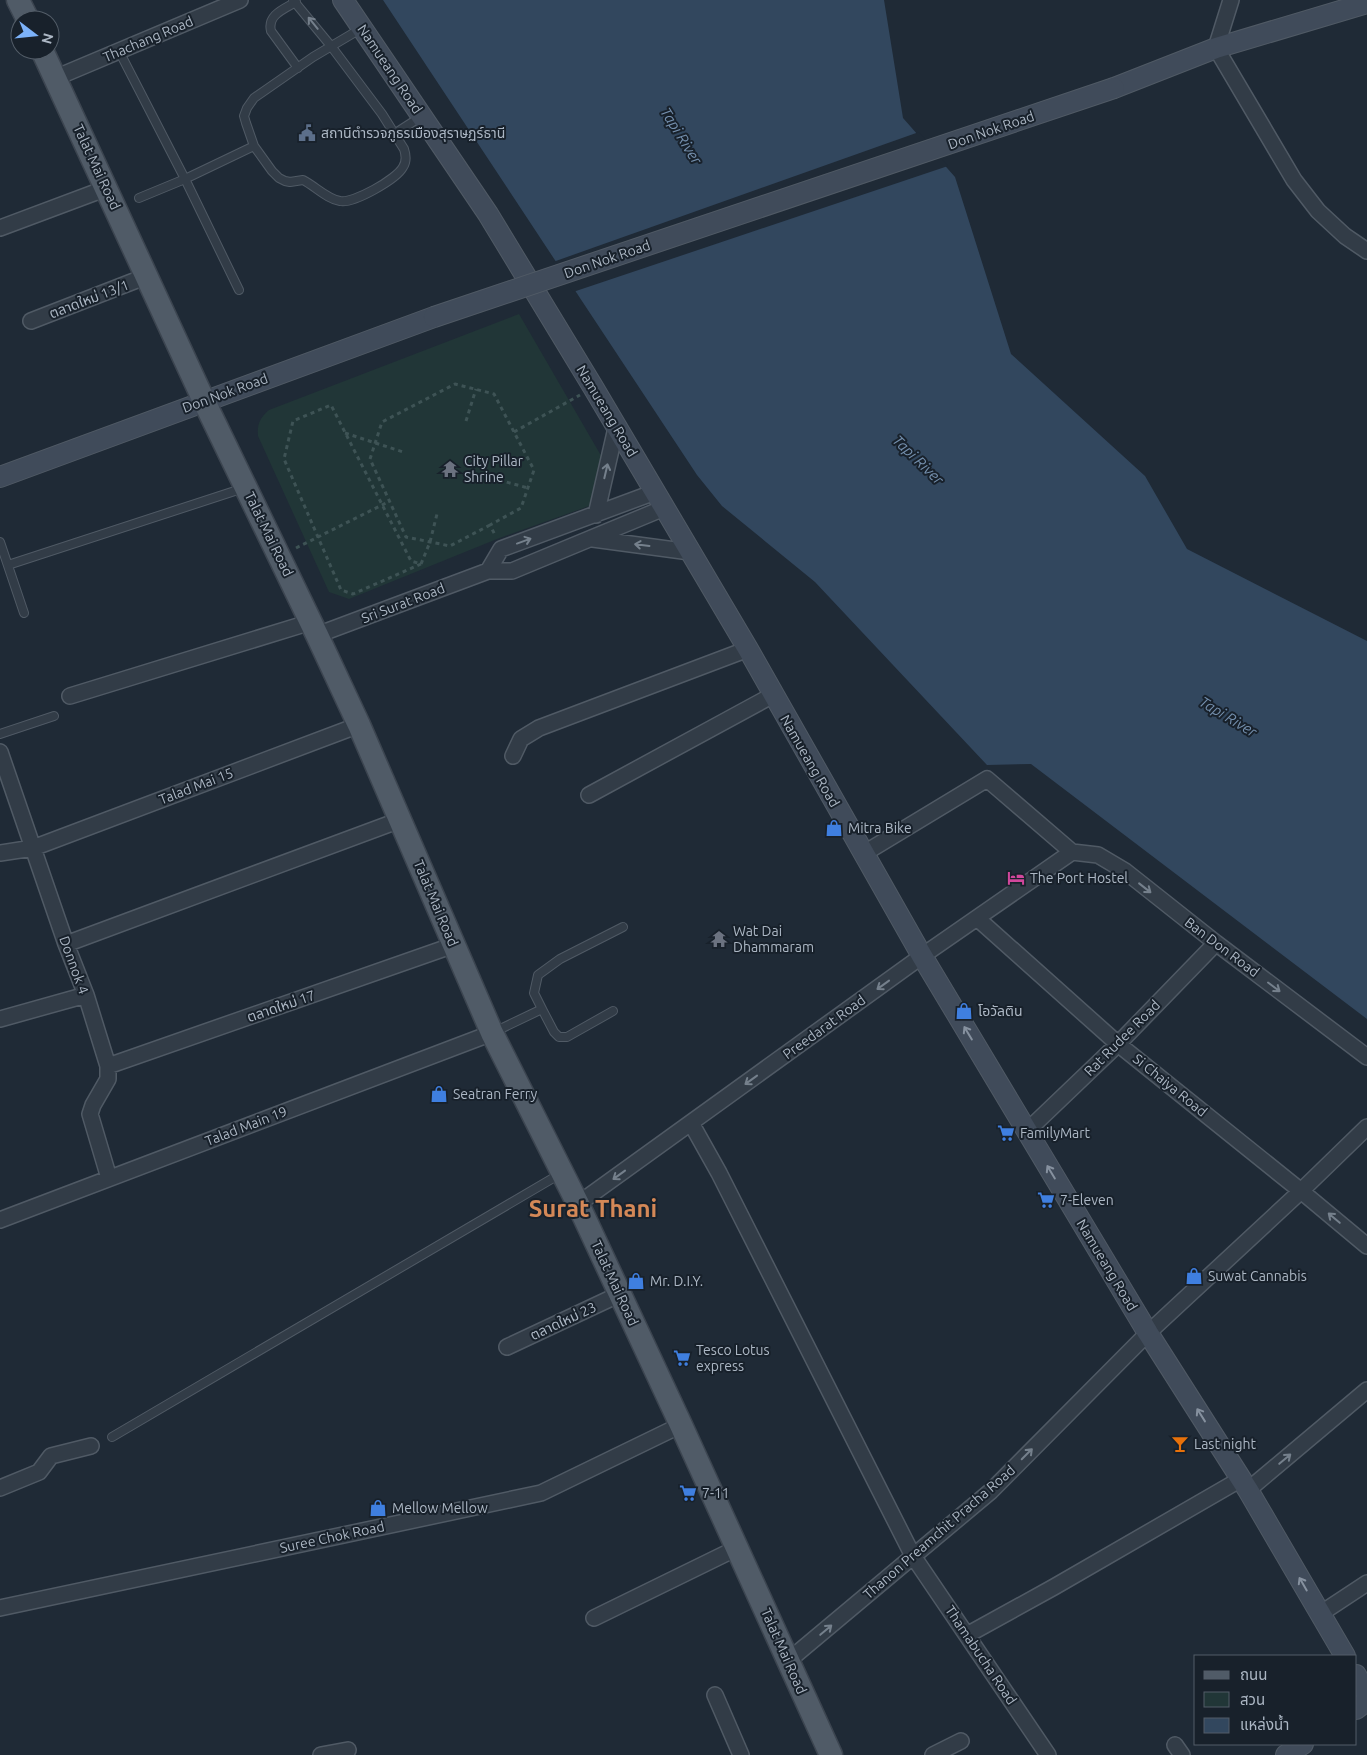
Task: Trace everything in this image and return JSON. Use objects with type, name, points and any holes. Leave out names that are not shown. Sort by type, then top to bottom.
[{"type":"main road","name":"Talat Mai Road","points":[[47,60],[204,401],[359,725],[492,1033],[578,1204],[831,1755]]},
{"type":"street","name":"Thachang Road","points":[[55,78],[240,0]]},
{"type":"street","name":"Namueang Road","points":[[343,0],[488,214],[593,387],[748,649],[922,956],[1148,1332],[1244,1484],[1344,1655]]},
{"type":"street","points":[[1231,0],[1216,48],[1294,180],[1318,211],[1345,236],[1367,251]]},
{"type":"street","name":"Don Nok Road","points":[[0,477],[434,317],[1114,88],[1216,48],[1367,3]]},
{"type":"street","points":[[0,228],[107,188]]},
{"type":"street","name":"ตลาดใหม่ 13/1","points":[[31,321],[146,276]]},
{"type":"street","points":[[596,515],[616,428]]},
{"type":"street","points":[[488,570],[501,549],[596,515],[660,500]]},
{"type":"street","name":"Sri Surat Road","points":[[70,696],[314,629],[488,570],[512,571],[590,539],[660,500]]},
{"type":"street","name":"Sri Surat Road","points":[[590,539],[690,552]]},
{"type":"street","points":[[513,756],[521,740],[539,728],[748,649]]},
{"type":"street","points":[[589,795],[773,695]]},
{"type":"street","name":"Talad Mai 15","points":[[0,853],[33,848],[359,725]]},
{"type":"street","name":"Donnok 4","points":[[0,752],[66,944],[86,995],[108,1066]]},
{"type":"street","points":[[863,854],[987,779],[1072,852]]},
{"type":"street","points":[[66,944],[400,820]]},
{"type":"street","name":"Preedarat Road","points":[[578,1204],[922,956],[978,919],[1072,852]]},
{"type":"street","name":"Ban Don Road","points":[[1072,852],[1098,855],[1125,871],[1216,943],[1367,1056]]},
{"type":"street","name":"Si Chaiya Road","points":[[978,919],[1118,1044],[1367,1246]]},
{"type":"street","name":"Rat Rudee Road","points":[[1027,1131],[1118,1044],[1216,943]]},
{"type":"street","name":"ตลาดใหม่ 17","points":[[108,1066],[454,945]]},
{"type":"street","points":[[0,1019],[86,995]]},
{"type":"street","name":"Talad Main 19","points":[[0,1220],[492,1033]]},
{"type":"street","points":[[108,1066],[108,1079],[90,1114],[109,1178]]},
{"type":"street","name":"Thamabucha Road","points":[[691,1123],[719,1172],[913,1556],[1048,1755]]},
{"type":"street","name":"Thanon Preamchit Pracha Road","points":[[788,1661],[991,1491],[1148,1332],[1301,1191],[1367,1127]]},
{"type":"street","name":"ตลาดใหม่ 23","points":[[507,1347],[620,1294]]},
{"type":"street","points":[[967,1635],[1244,1484],[1365,1397]]},
{"type":"street","name":"Suree Chok Road","points":[[0,1608],[541,1493],[681,1425]]},
{"type":"street","points":[[0,1488],[39,1472],[51,1456],[91,1446]]},
{"type":"street","points":[[594,1618],[737,1548]]},
{"type":"street","points":[[1320,1614],[1367,1583]]},
{"type":"street","points":[[1357,1677],[1367,1694]]},
{"type":"street","points":[[715,1695],[741,1755]]},
{"type":"street","points":[[933,1755],[961,1741]]},
{"type":"street","points":[[1286,1755],[1301,1745]]},
{"type":"street","points":[[321,1755],[348,1750]]},
{"type":"lane","points":[[298,68],[271,31],[270,25],[271,20],[277,14],[294,1],[331,46],[382,114],[406,155],[405,166],[401,172],[356,199],[342,202],[303,180],[290,182],[279,178],[254,146],[244,116],[254,98],[331,46],[362,28]]},
{"type":"lane","points":[[119,51],[185,179],[239,290]]},
{"type":"lane","points":[[394,134],[422,116]]},
{"type":"lane","points":[[139,198],[185,179],[254,146]]},
{"type":"lane","points":[[8,565],[246,487]]},
{"type":"lane","points":[[0,542],[24,613]]},
{"type":"lane","points":[[0,734],[54,716]]},
{"type":"lane","points":[[613,1011],[567,1037],[559,1037],[554,1032],[534,993],[538,975],[560,959],[623,928]]},
{"type":"lane","points":[[492,1033],[542,1009]]},
{"type":"lane","points":[[112,1437],[562,1173]]},
{"type":"path","points":[[455,384],[494,394],[514,432],[534,470],[521,508],[450,546],[406,537],[370,458],[382,422],[455,384]]},
{"type":"path","points":[[514,432],[593,387]]},
{"type":"path","points":[[466,421],[476,389]]},
{"type":"path","points":[[421,564],[411,561],[330,405],[293,421],[284,459],[341,590],[353,594],[421,564],[430,542],[437,514]]},
{"type":"path","points":[[344,433],[403,452]]},
{"type":"path","points":[[499,480],[528,488]]},
{"type":"path","points":[[279,556],[390,501]]},
{"type":"path","points":[[490,525],[501,549]]},
{"type":"green space","points":[[519,314],[603,459],[592,505],[497,539],[349,599],[329,592],[258,436],[261,419],[269,410]]},
{"type":"water","name":"Tapi River","points":[[383,0],[884,0],[903,118],[955,177],[1011,354],[1145,476],[1187,549],[1367,641],[1367,1019],[1031,764],[987,765],[815,582],[722,506],[697,475]]},
{"type":"pier","points":[[919,132],[948,166],[573,292],[553,262]]},
{"type":"place","name":"สถานีตำรวจภูธรเมืองสุราษฏร์ธานี","points":[[307,133]]},
{"type":"place","name":"City Pillar Shrine","points":[[450,469]]},
{"type":"place","name":"Mitra Bike","points":[[834,828]]},
{"type":"place","name":"The Port Hostel","points":[[1016,878]]},
{"type":"place","name":"Wat Dai Dhammaram","points":[[719,939]]},
{"type":"place","name":"โอวัลติน","points":[[964,1011]]},
{"type":"place","name":"Seatran Ferry","points":[[439,1094]]},
{"type":"place","name":"FamilyMart","points":[[1006,1133]]},
{"type":"place","name":"7-Eleven","points":[[1046,1200]]},
{"type":"place","name":"Suwat Cannabis","points":[[1194,1276]]},
{"type":"place","name":"Mr. D.I.Y.","points":[[636,1281]]},
{"type":"place","name":"Tesco Lotus express","points":[[682,1358]]},
{"type":"place","name":"Last night","points":[[1180,1444]]},
{"type":"place","name":"7-11","points":[[688,1493]]},
{"type":"place","name":"Mellow Mellow","points":[[378,1508]]},
{"type":"district","name":"Surat Thani","points":[[593,1209]]}]
